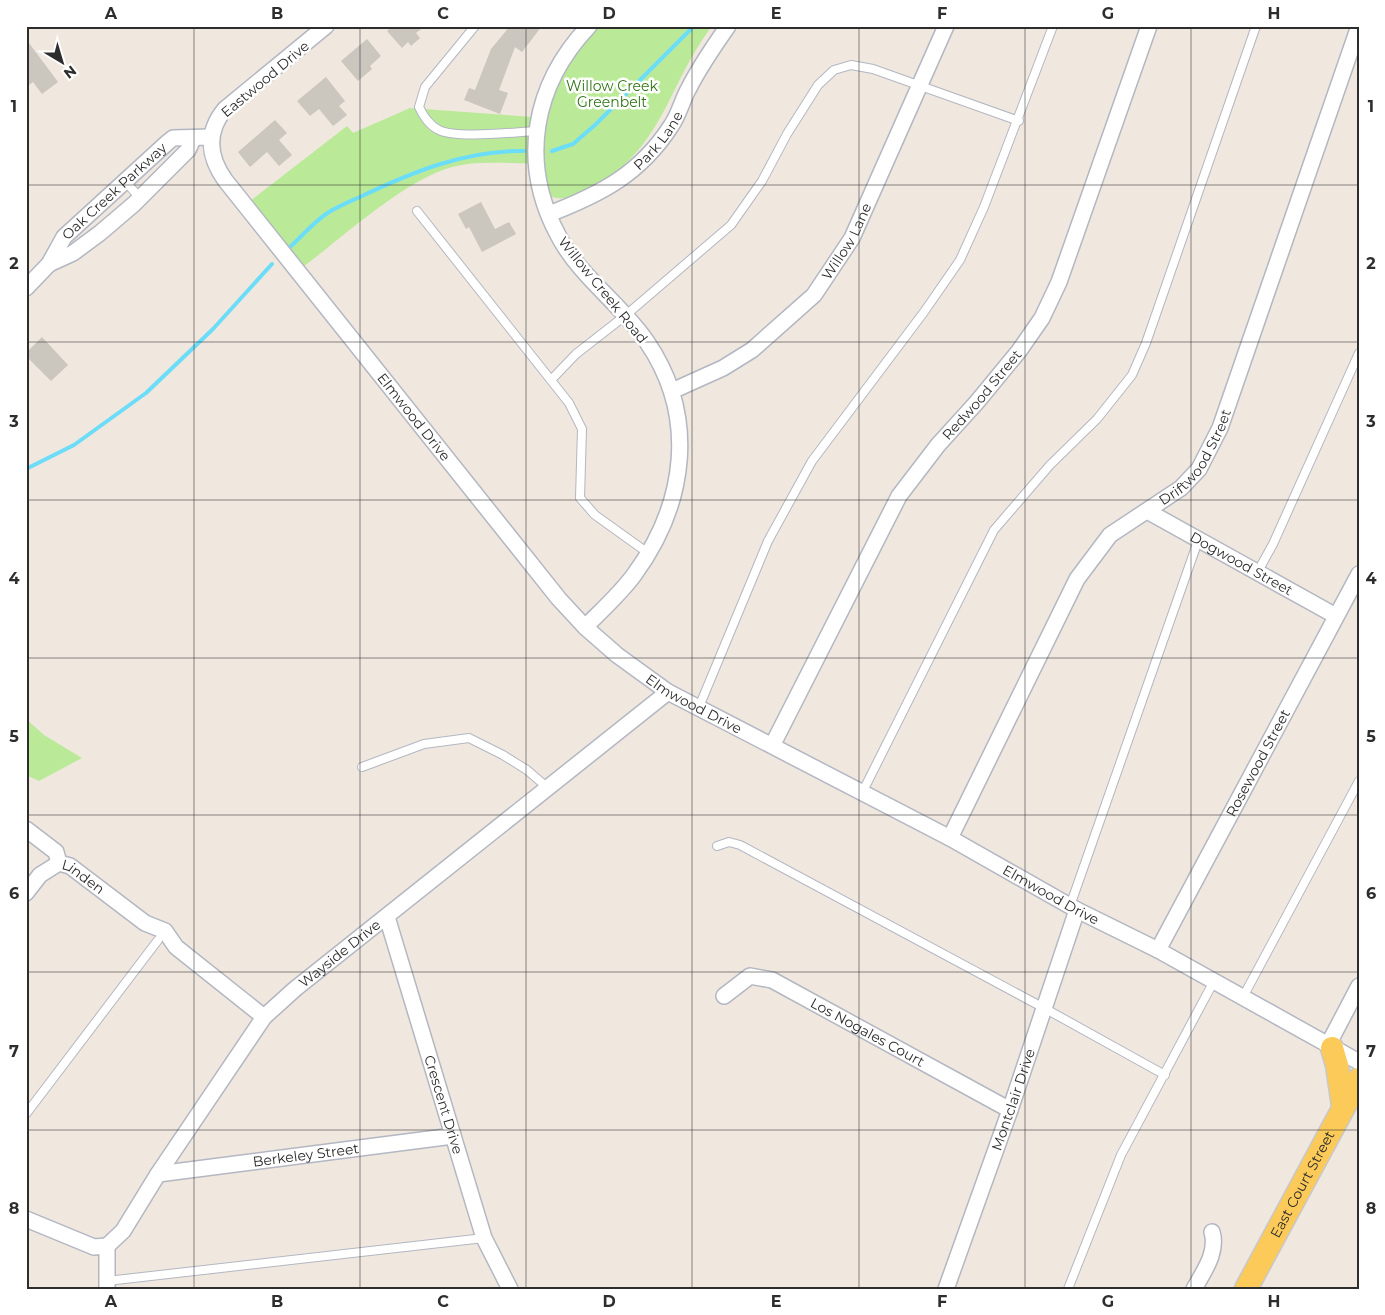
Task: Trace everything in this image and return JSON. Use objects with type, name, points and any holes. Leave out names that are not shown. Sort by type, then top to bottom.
[{"type":"main road","points":[[1330,1046],[1337,1065],[1343,1106]]},
{"type":"main road","name":"East Court Street","points":[[1246,1289],[1359,1079]]},
{"type":"street","name":"Eastwood Drive","points":[[211,137],[219,116],[225,108],[326,26]]},
{"type":"street","name":"Willow Creek Road","points":[[585,627],[634,575],[648,553],[675,493],[681,463],[679,430],[672,391],[648,343],[575,259],[558,235],[549,214],[536,169],[536,131],[545,94],[559,64],[589,26]]},
{"type":"street","name":"Park Lane","points":[[549,214],[586,200],[624,179],[652,152],[672,124],[689,87],[708,54],[728,26]]},
{"type":"street","name":"Willow Lane","points":[[672,391],[723,368],[752,350],[814,295],[852,238],[946,26]]},
{"type":"street","name":"Redwood Street","points":[[773,744],[899,496],[938,444],[978,402],[1019,351],[1042,318],[1059,282],[1149,26]]},
{"type":"street","name":"Driftwood Street","points":[[950,838],[1077,579],[1110,535],[1181,488],[1199,469],[1220,428],[1359,26]]},
{"type":"street","name":"Oak Creek Parkway","points":[[49,264],[72,253],[140,198],[152,170],[173,138],[193,139],[211,137]]},
{"type":"street","name":"Elmwood Drive","points":[[211,137],[214,162],[225,180],[559,599],[585,627],[617,654],[668,692],[773,744],[950,838],[1074,908],[1158,950],[1359,1062]]},
{"type":"street","name":"Oak Creek Parkway","points":[[26,288],[49,264],[64,237],[125,181],[152,170],[188,150],[193,139]]},
{"type":"street","name":"Dogwood Street","points":[[1147,512],[1336,616]]},
{"type":"street","name":"Rosewood Street","points":[[1158,950],[1359,574]]},
{"type":"street","name":"Wayside Drive","points":[[107,1246],[123,1231],[158,1174],[264,1017],[295,989],[668,692]]},
{"type":"street","name":"Linden","points":[[26,829],[56,852],[58,863],[70,866],[145,923],[164,931],[176,947],[264,1017]]},
{"type":"street","points":[[26,893],[40,875],[58,863]]},
{"type":"street","name":"Montclair Drive","points":[[946,1289],[1010,1110],[1044,1008],[1074,908]]},
{"type":"street","name":"Crescent Drive","points":[[387,917],[484,1238],[510,1289]]},
{"type":"street","name":"Linden","points":[[145,923],[158,940],[176,947]]},
{"type":"street","name":"Los Nogales Court","points":[[724,996],[737,984],[750,976],[772,980],[1010,1110]]},
{"type":"street","points":[[1330,1046],[1359,986]]},
{"type":"street","name":"Berkeley Street","points":[[158,1174],[453,1136]]},
{"type":"street","points":[[26,1219],[94,1247],[107,1246],[107,1285]]},
{"type":"street","points":[[1194,1289],[1213,1252],[1215,1243],[1212,1232]]},
{"type":"lane","points":[[475,26],[425,87],[419,107],[426,120],[440,130],[461,134],[536,131]]},
{"type":"lane","points":[[699,707],[773,533],[812,461],[924,312],[960,260],[984,207],[1019,120],[1053,26]]},
{"type":"lane","points":[[863,792],[994,530],[1050,466],[1097,419],[1132,375],[1146,343],[1256,26]]},
{"type":"lane","points":[[551,380],[576,354],[626,316],[731,225],[762,180],[787,134],[818,85],[834,70],[851,64],[873,69],[1019,120]]},
{"type":"lane","points":[[125,181],[140,198]]},
{"type":"lane","points":[[417,211],[569,403],[582,429],[580,498],[595,515],[648,553]]},
{"type":"lane","points":[[1258,574],[1359,353]]},
{"type":"lane","points":[[1074,908],[1198,541]]},
{"type":"lane","points":[[362,767],[424,744],[469,738],[503,755],[527,770],[548,788]]},
{"type":"lane","points":[[1243,997],[1359,781]]},
{"type":"lane","points":[[717,846],[729,842],[740,845],[1165,1075]]},
{"type":"lane","points":[[26,1114],[158,940]]},
{"type":"lane","points":[[1068,1289],[1121,1155],[1214,981]]},
{"type":"lane","points":[[107,1285],[484,1238]]},
{"type":"green space","name":"Willow Creek Greenbelt","points":[[597,26],[712,26],[697,49],[649,136],[633,156],[614,173],[585,191],[567,198],[552,197],[547,188],[544,163],[474,163],[452,167],[434,174],[395,196],[303,267],[249,202],[347,126],[353,133],[410,108],[546,118],[560,80],[572,57]]},
{"type":"green space","points":[[26,719],[44,735],[82,758],[39,781],[26,775]]},
{"type":"building","points":[[393,26],[425,26],[416,33],[420,38],[411,46],[408,42],[402,48],[387,31]]},
{"type":"building","points":[[510,26],[542,26],[522,52],[515,47],[499,90],[508,93],[500,114],[464,100],[469,88],[475,90],[491,49]]},
{"type":"building","points":[[26,39],[58,82],[42,94],[33,82],[26,87]]},
{"type":"building","points":[[367,39],[381,56],[370,66],[372,69],[358,81],[341,61]]},
{"type":"building","points":[[326,77],[345,101],[339,106],[347,115],[333,126],[319,109],[310,116],[297,101]]},
{"type":"building","points":[[275,120],[287,133],[279,140],[292,155],[279,166],[267,152],[250,167],[238,152]]},
{"type":"building","points":[[481,202],[495,229],[509,222],[516,234],[482,252],[469,227],[466,229],[458,214]]},
{"type":"building","points":[[42,337],[68,365],[51,381],[26,356],[26,353]]},
{"type":"waterway","points":[[552,151],[573,144],[595,125],[694,26]]},
{"type":"waterway","points":[[290,247],[330,211],[399,179],[440,164],[481,154],[524,151]]},
{"type":"waterway","points":[[26,469],[74,445],[146,393],[213,329],[272,264]]}]
